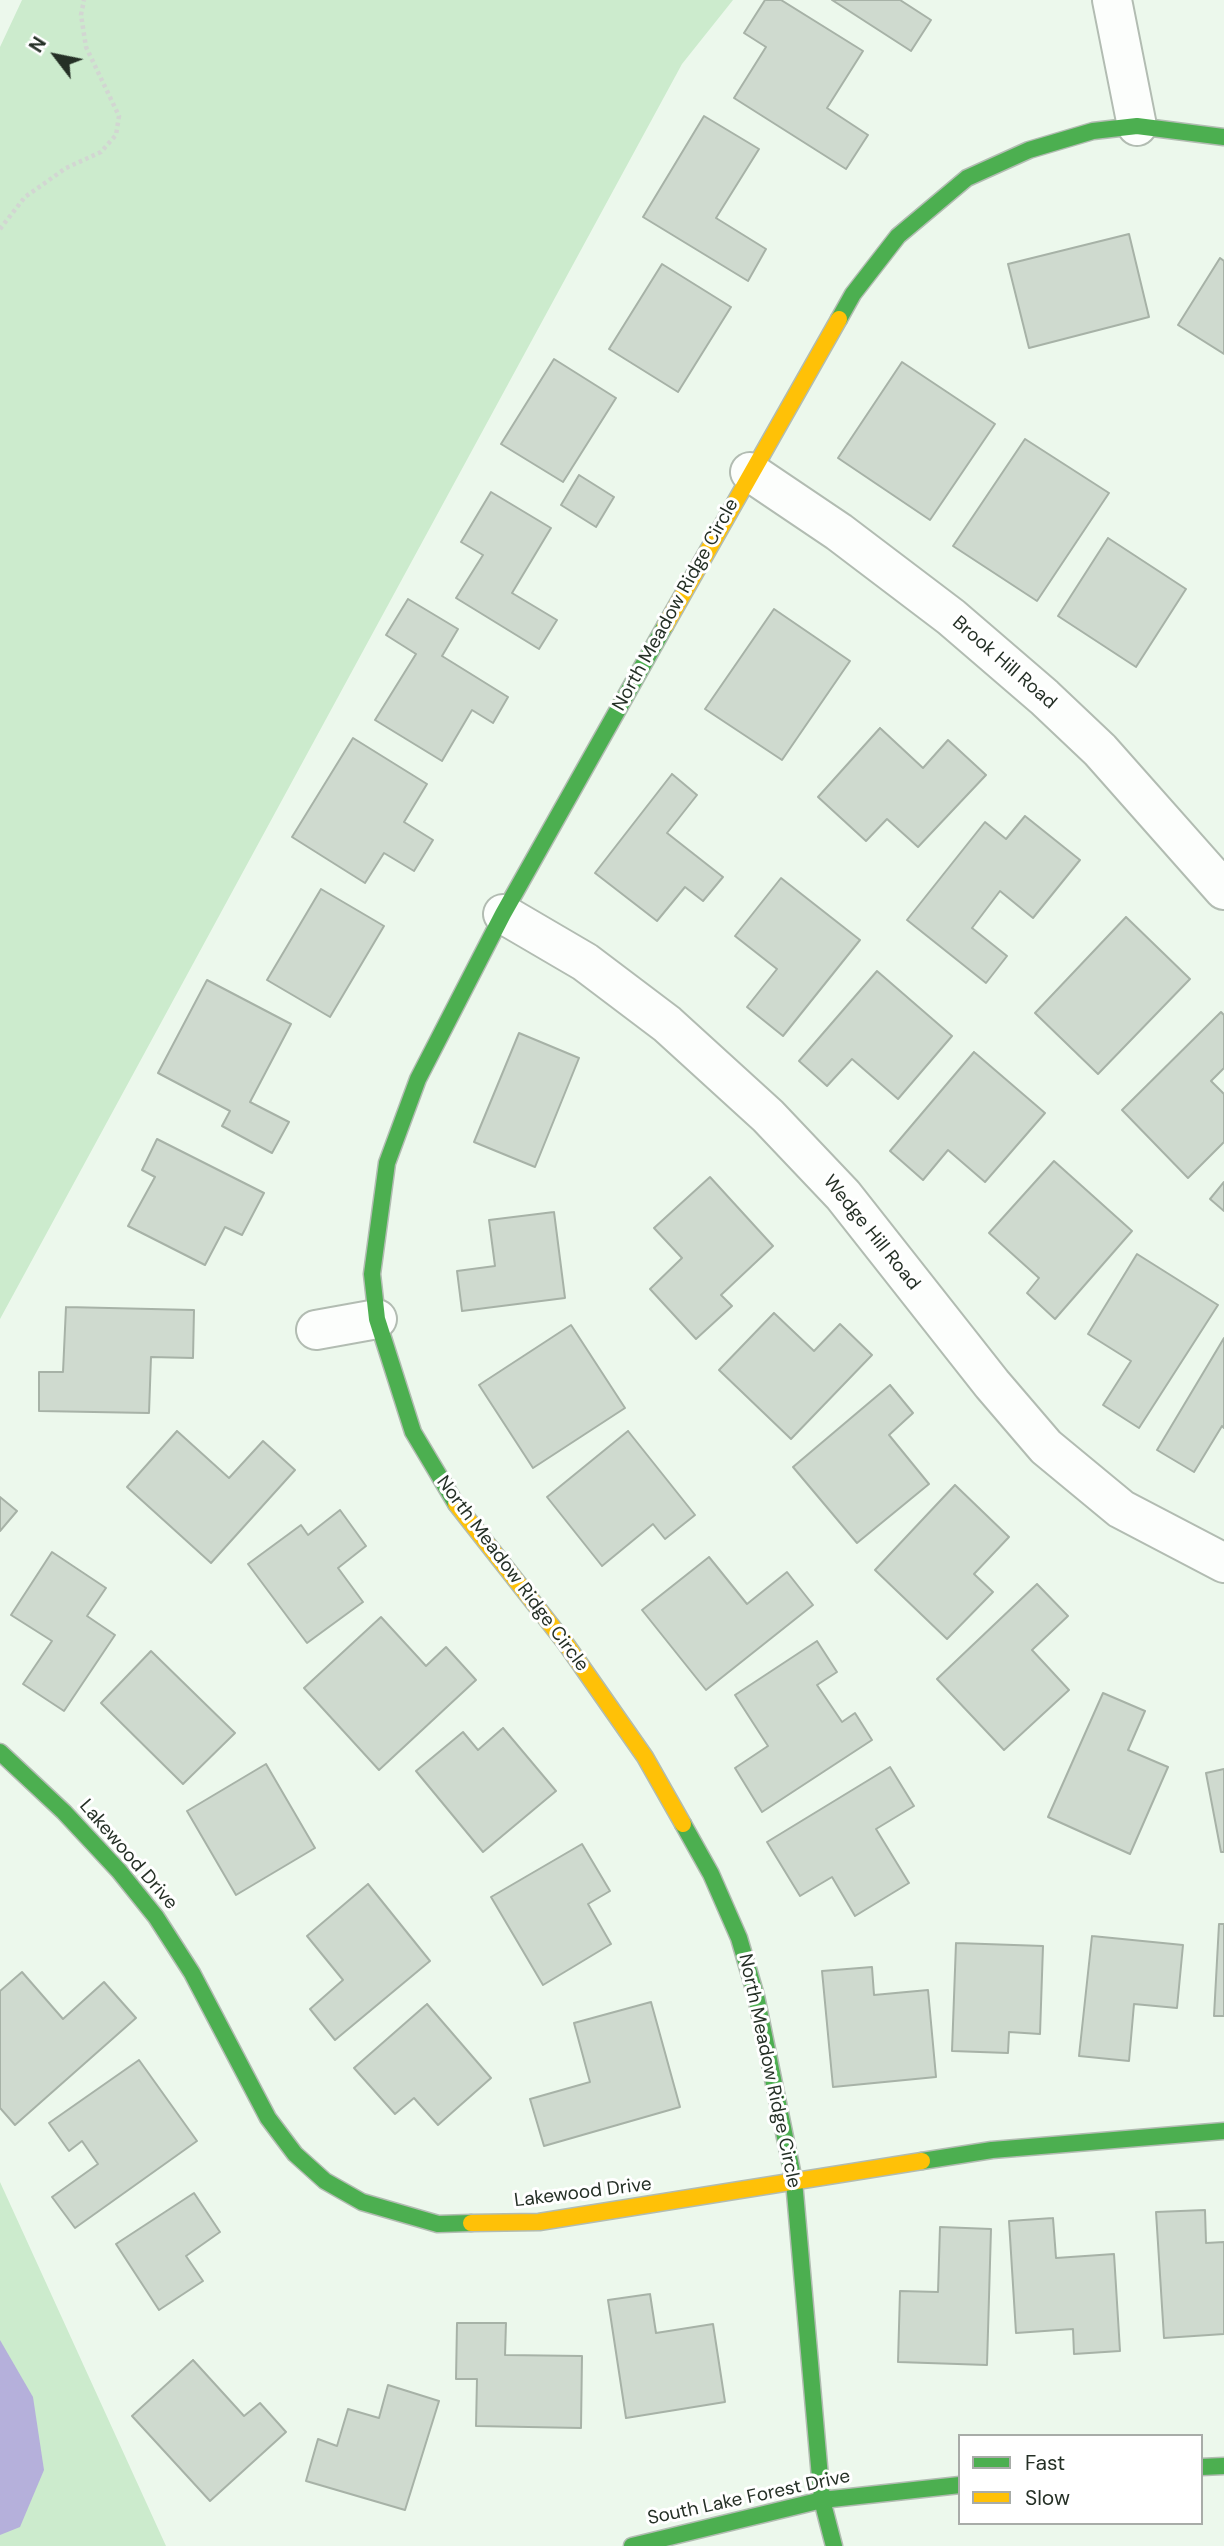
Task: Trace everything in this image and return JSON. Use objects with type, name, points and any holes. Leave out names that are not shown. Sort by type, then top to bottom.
[{"type":"street","points":[[1112,0],[1137,126]]},
{"type":"street","name":"North Meadow Ridge Circle","points":[[834,2546],[822,2500],[794,2182],[756,1996],[740,1938],[711,1874],[629,1735],[566,1644],[447,1492],[413,1432],[377,1319],[372,1274],[387,1163],[418,1079],[503,914],[750,472],[853,294],[898,236],[967,178],[1017,155],[1093,131],[1137,126],[1224,137]]},
{"type":"street","name":"Brook Hill Road","points":[[750,472],[839,531],[951,617],[1044,697],[1100,750],[1224,890]]},
{"type":"street","name":"Wedge Hill Road","points":[[503,914],[585,962],[667,1024],[768,1116],[843,1195],[992,1384],[1046,1447],[1121,1508],[1224,1563]]},
{"type":"street","points":[[316,1330],[377,1319]]},
{"type":"street","name":"Lakewood Drive","points":[[0,1752],[64,1812],[119,1871],[156,1917],[192,1973],[268,2118],[295,2154],[325,2180],[362,2202],[438,2224],[539,2222],[992,2150],[1224,2132]]},
{"type":"street","points":[[1203,2467],[1224,2466]]},
{"type":"street","name":"South Lake Forest Drive","points":[[632,2546],[822,2500],[958,2485]]},
{"type":"path","points":[[0,229],[25,197],[66,168],[101,152],[116,135],[119,116],[86,47],[81,15],[84,0]]},
{"type":"green space","points":[[22,0],[733,0],[682,64],[0,1319],[0,47]]},
{"type":"green space","points":[[0,2182],[166,2546],[0,2546]]},
{"type":"shaded area","points":[[0,2340],[33,2397],[44,2470],[20,2527],[0,2535]]},
{"type":"building","points":[[765,0],[781,0],[863,51],[827,108],[868,135],[846,169],[734,98],[766,47],[744,33]]},
{"type":"building","points":[[832,0],[900,0],[931,20],[911,51]]},
{"type":"building","points":[[704,116],[759,149],[716,218],[766,249],[748,281],[643,217]]},
{"type":"building","points":[[1129,234],[1149,317],[1029,348],[1008,264]]},
{"type":"building","points":[[1220,258],[1224,261],[1224,354],[1178,325]]},
{"type":"building","points":[[662,264],[731,307],[678,392],[609,349]]},
{"type":"building","points":[[554,359],[616,398],[563,482],[501,444]]},
{"type":"building","points":[[902,362],[995,424],[930,520],[838,458]]},
{"type":"building","points":[[1025,439],[1109,493],[1037,601],[953,546]]},
{"type":"building","points":[[579,475],[614,497],[596,527],[561,505]]},
{"type":"building","points":[[491,492],[551,528],[512,593],[557,620],[539,649],[456,598],[483,555],[461,542]]},
{"type":"building","points":[[1108,538],[1186,589],[1136,667],[1058,616]]},
{"type":"building","points":[[408,599],[458,629],[442,656],[508,697],[493,723],[472,710],[442,761],[375,720],[416,654],[386,635]]},
{"type":"building","points":[[774,609],[850,661],[782,760],[705,709]]},
{"type":"building","points":[[880,728],[923,768],[948,740],[986,775],[918,847],[887,819],[866,841],[818,797]]},
{"type":"building","points":[[353,738],[427,784],[404,822],[433,840],[414,871],[384,853],[365,883],[292,837]]},
{"type":"building","points":[[672,774],[697,795],[667,833],[723,877],[703,901],[685,887],[657,921],[595,873]]},
{"type":"building","points":[[1025,816],[1080,860],[1033,918],[1000,891],[972,928],[1007,956],[986,983],[907,920],[985,822],[1006,839]]},
{"type":"building","points":[[781,878],[860,940],[783,1036],[747,1007],[777,969],[735,936]]},
{"type":"building","points":[[321,889],[384,926],[330,1017],[267,980]]},
{"type":"building","points":[[1126,917],[1190,979],[1098,1074],[1035,1013]]},
{"type":"building","points":[[877,971],[952,1036],[898,1099],[852,1059],[827,1086],[799,1061]]},
{"type":"building","points":[[207,980],[291,1024],[250,1102],[289,1122],[272,1153],[222,1126],[230,1111],[158,1073]]},
{"type":"building","points":[[1221,1012],[1224,1015],[1224,1068],[1211,1081],[1224,1094],[1224,1142],[1188,1178],[1122,1110]]},
{"type":"building","points":[[519,1033],[579,1058],[535,1167],[474,1142]]},
{"type":"building","points":[[974,1052],[1045,1113],[985,1182],[948,1150],[923,1180],[890,1151]]},
{"type":"building","points":[[157,1139],[264,1193],[242,1235],[225,1227],[205,1265],[128,1226],[155,1177],[142,1170]]},
{"type":"building","points":[[1054,1161],[1132,1231],[1055,1319],[1027,1293],[1039,1278],[989,1233]]},
{"type":"building","points":[[710,1177],[773,1246],[721,1295],[732,1306],[696,1339],[650,1289],[682,1258],[654,1228]]},
{"type":"building","points":[[1224,1182],[1224,1211],[1210,1199]]},
{"type":"building","points":[[554,1212],[565,1298],[462,1311],[457,1271],[495,1266],[489,1220]]},
{"type":"building","points":[[1137,1254],[1218,1305],[1139,1428],[1103,1405],[1131,1361],[1088,1334]]},
{"type":"building","points":[[66,1307],[194,1310],[193,1358],[151,1357],[149,1413],[39,1411],[39,1372],[63,1372]]},
{"type":"building","points":[[774,1313],[814,1351],[840,1324],[872,1355],[791,1439],[719,1370]]},
{"type":"building","points":[[571,1325],[625,1408],[533,1468],[479,1385]]},
{"type":"building","points":[[1224,1338],[1224,1428],[1222,1426],[1194,1472],[1157,1450]]},
{"type":"building","points":[[890,1385],[913,1413],[889,1435],[929,1484],[857,1543],[793,1467]]},
{"type":"building","points":[[177,1431],[229,1478],[263,1441],[295,1470],[211,1563],[127,1487]]},
{"type":"building","points":[[628,1431],[695,1515],[665,1539],[653,1524],[602,1566],[547,1497]]},
{"type":"building","points":[[955,1485],[1009,1537],[974,1574],[993,1592],[947,1639],[875,1570]]},
{"type":"building","points":[[0,1497],[17,1511],[0,1531]]},
{"type":"building","points":[[340,1510],[366,1546],[338,1568],[363,1602],[307,1643],[248,1564],[301,1525],[308,1535]]},
{"type":"building","points":[[52,1552],[106,1588],[87,1616],[115,1635],[64,1711],[23,1684],[52,1641],[11,1615]]},
{"type":"building","points":[[709,1557],[747,1604],[787,1572],[813,1605],[706,1690],[642,1610]]},
{"type":"building","points":[[1037,1584],[1068,1616],[1032,1650],[1069,1690],[1004,1750],[937,1679]]},
{"type":"building","points":[[381,1617],[426,1666],[446,1647],[476,1680],[379,1770],[304,1688]]},
{"type":"building","points":[[817,1641],[837,1672],[817,1685],[842,1722],[855,1713],[872,1740],[762,1812],[735,1768],[768,1746],[735,1695]]},
{"type":"building","points":[[151,1651],[235,1733],[183,1784],[101,1703]]},
{"type":"building","points":[[1103,1693],[1145,1711],[1128,1750],[1168,1767],[1130,1854],[1048,1817]]},
{"type":"building","points":[[503,1728],[556,1791],[483,1852],[416,1771],[463,1732],[478,1750]]},
{"type":"building","points":[[266,1764],[315,1848],[236,1895],[187,1811]]},
{"type":"building","points":[[890,1767],[914,1806],[876,1829],[909,1883],[855,1916],[832,1877],[800,1896],[767,1842]]},
{"type":"building","points":[[1224,1769],[1224,1852],[1221,1852],[1206,1773]]},
{"type":"building","points":[[582,1844],[610,1891],[588,1904],[611,1944],[543,1985],[491,1897]]},
{"type":"building","points":[[368,1884],[430,1961],[335,2040],[310,2009],[343,1980],[307,1936]]},
{"type":"building","points":[[1219,1924],[1224,1924],[1224,2016],[1214,2016]]},
{"type":"building","points":[[1092,1936],[1183,1945],[1177,2008],[1134,2004],[1129,2061],[1079,2056]]},
{"type":"building","points":[[956,1943],[1043,1946],[1040,2034],[1009,2032],[1008,2053],[952,2051]]},
{"type":"building","points":[[872,1967],[874,1995],[928,1990],[936,2077],[833,2087],[822,1971]]},
{"type":"building","points":[[22,1972],[63,2019],[104,1982],[136,2018],[15,2125],[0,2108],[0,1991]]},
{"type":"building","points":[[651,2002],[680,2107],[544,2146],[530,2099],[590,2082],[574,2023]]},
{"type":"building","points":[[427,2004],[491,2078],[438,2125],[414,2098],[395,2114],[354,2068]]},
{"type":"building","points":[[139,2060],[197,2141],[75,2228],[52,2197],[98,2164],[82,2141],[69,2151],[49,2123]]},
{"type":"building","points":[[194,2193],[220,2232],[186,2256],[203,2281],[159,2310],[116,2244]]},
{"type":"building","points":[[1205,2210],[1206,2243],[1224,2242],[1224,2334],[1164,2338],[1156,2212]]},
{"type":"building","points":[[1053,2218],[1056,2258],[1114,2254],[1120,2351],[1074,2354],[1073,2329],[1016,2333],[1009,2221]]},
{"type":"building","points":[[940,2227],[991,2229],[987,2365],[898,2362],[900,2291],[938,2292]]},
{"type":"building","points":[[650,2294],[656,2333],[713,2324],[725,2402],[626,2418],[608,2300]]},
{"type":"building","points":[[457,2323],[506,2323],[505,2355],[582,2356],[581,2428],[476,2426],[477,2379],[456,2379]]},
{"type":"building","points":[[193,2360],[244,2416],[260,2403],[286,2432],[210,2501],[132,2416]]},
{"type":"building","points":[[388,2385],[439,2401],[405,2510],[306,2481],[318,2439],[337,2446],[348,2409],[379,2418]]},
{"type":"traffic: fast","points":[[839,319],[853,294],[898,236],[967,178],[1029,150],[1093,131],[1137,126],[1224,137]]},
{"type":"traffic: fast","points":[[456,1504],[413,1432],[377,1319],[372,1274],[387,1163],[418,1079],[503,914],[665,626]]},
{"type":"traffic: fast","points":[[0,1752],[64,1812],[119,1871],[156,1917],[192,1973],[268,2118],[295,2154],[325,2181],[362,2202],[438,2224],[471,2223]]},
{"type":"traffic: fast","points":[[683,1824],[711,1874],[739,1938],[756,1996],[794,2181],[822,2500],[834,2546]]},
{"type":"traffic: fast","points":[[922,2161],[992,2150],[1224,2131]]},
{"type":"traffic: fast","points":[[1203,2467],[1224,2466]]},
{"type":"traffic: fast","points":[[632,2546],[822,2500],[958,2485]]},
{"type":"traffic: slow","points":[[665,626],[839,319]]},
{"type":"traffic: slow","points":[[456,1504],[566,1644],[645,1757],[683,1824]]},
{"type":"traffic: slow","points":[[471,2223],[539,2222],[922,2161]]}]
